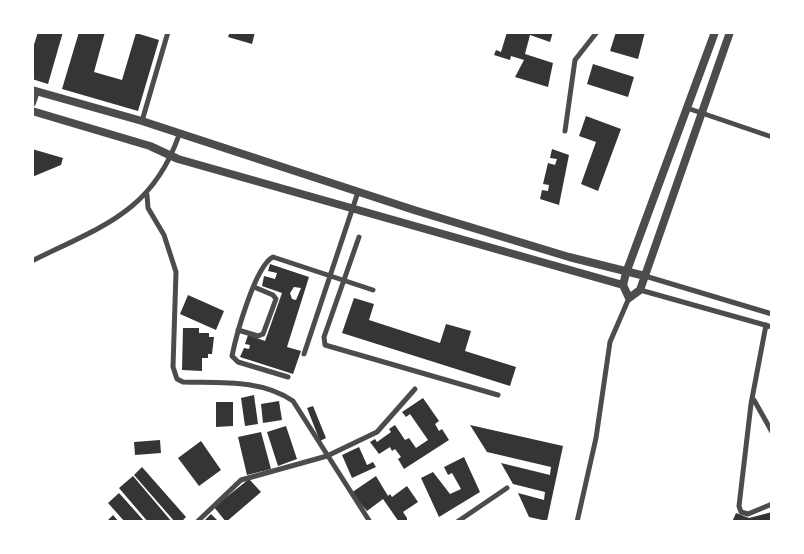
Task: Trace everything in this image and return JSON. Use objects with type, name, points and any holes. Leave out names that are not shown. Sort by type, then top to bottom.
[{"type":"street","points":[[142,121],[168,32]]},
{"type":"street","points":[[565,131],[575,60],[597,32]]},
{"type":"street","points":[[629,298],[623,285],[626,273],[714,32]]},
{"type":"street","points":[[577,522],[596,438],[610,342],[629,298],[640,290],[730,32]]},
{"type":"street","points":[[32,103],[34,91],[142,121],[358,192],[563,255],[626,273],[645,276],[772,314]]},
{"type":"street","points":[[687,108],[772,136]]},
{"type":"street","points":[[32,111],[150,146],[172,157],[623,285]]},
{"type":"street","points":[[32,261],[113,220],[147,194],[172,157],[180,135]]},
{"type":"street","points":[[304,354],[358,192]]},
{"type":"street","points":[[147,194],[148,208],[164,235],[176,272],[173,367],[177,379],[183,382],[242,383],[282,394],[298,407],[370,522]]},
{"type":"street","points":[[359,237],[324,336],[325,344],[498,394]]},
{"type":"street","points":[[559,268],[563,255]]},
{"type":"street","points":[[288,377],[234,360],[232,356],[238,330],[254,287],[267,260],[273,257],[373,290]]},
{"type":"street","points":[[238,330],[258,336],[263,334],[276,300],[273,295],[254,287]]},
{"type":"street","points":[[640,290],[769,326],[754,400],[751,404],[739,506],[741,512],[748,514],[772,504]]},
{"type":"street","points":[[197,522],[242,480],[327,456],[377,432],[415,389]]},
{"type":"street","points":[[754,400],[772,432]]},
{"type":"street","points":[[457,522],[507,488]]},
{"type":"building","points":[[38,32],[63,32],[48,84],[32,79],[32,51]]},
{"type":"building","points":[[79,32],[105,32],[94,72],[122,80],[136,33],[159,40],[138,111],[62,89]]},
{"type":"building","points":[[230,32],[255,32],[252,44],[228,37]]},
{"type":"building","points":[[507,32],[553,32],[550,42],[530,35],[525,54],[553,63],[548,87],[515,77],[524,60],[511,56],[510,60],[494,55],[496,50],[501,52]]},
{"type":"building","points":[[616,32],[645,32],[638,59],[610,51]]},
{"type":"building","points":[[593,64],[634,77],[628,97],[587,84]]},
{"type":"building","points":[[586,116],[621,129],[598,191],[581,184],[596,142],[579,136]]},
{"type":"building","points":[[32,149],[63,158],[61,165],[32,177]]},
{"type":"building","points":[[552,149],[569,155],[559,205],[540,199],[542,190],[548,191],[549,185],[543,184],[548,163],[555,165],[557,159],[550,158]]},
{"type":"building","points":[[270,264],[309,277],[287,347],[301,351],[293,374],[240,357],[244,348],[249,349],[250,345],[245,344],[248,335],[265,341],[282,293],[262,286],[264,276],[275,279],[277,273],[268,271]],"holes":[[[294,287],[301,288],[296,300],[292,299],[290,293]]]},
{"type":"building","points":[[188,295],[224,311],[216,330],[180,314]]},
{"type":"building","points":[[354,298],[374,304],[369,320],[440,343],[446,324],[471,331],[465,351],[516,367],[510,386],[342,333]]},
{"type":"building","points":[[183,328],[199,328],[199,333],[209,333],[209,337],[214,337],[212,354],[208,354],[208,358],[202,358],[202,371],[182,370]]},
{"type":"building","points":[[254,395],[258,424],[245,426],[241,398]]},
{"type":"building","points":[[423,398],[439,421],[435,424],[439,431],[442,429],[449,440],[404,469],[398,459],[401,457],[395,449],[392,451],[390,447],[379,454],[370,442],[375,439],[377,442],[391,432],[389,429],[395,425],[405,440],[409,438],[416,448],[428,440],[410,414],[406,417],[402,412]]},
{"type":"building","points":[[279,401],[282,420],[263,423],[261,404]]},
{"type":"building","points":[[216,402],[233,402],[233,426],[216,427]]},
{"type":"building","points":[[313,406],[326,438],[320,441],[307,408]]},
{"type":"building","points":[[470,425],[563,446],[547,521],[529,517],[518,493],[544,500],[545,492],[513,484],[501,463],[550,475],[551,467],[487,452]]},
{"type":"building","points":[[286,426],[297,459],[278,466],[267,432]]},
{"type":"building","points":[[261,432],[271,469],[247,475],[238,437]]},
{"type":"building","points":[[160,440],[161,453],[135,455],[134,442]]},
{"type":"building","points":[[201,441],[221,470],[199,486],[178,458]]},
{"type":"building","points":[[359,447],[367,465],[373,462],[376,467],[352,478],[342,455]]},
{"type":"building","points":[[464,457],[480,492],[439,517],[421,478],[433,472],[450,494],[461,489],[452,473],[448,475],[444,467]]},
{"type":"building","points":[[142,467],[186,517],[181,522],[175,522],[134,475]]},
{"type":"building","points":[[133,476],[172,522],[148,522],[119,488]]},
{"type":"building","points":[[376,476],[388,496],[390,494],[392,497],[407,486],[418,502],[403,512],[407,522],[399,522],[383,499],[367,511],[351,493]]},
{"type":"building","points":[[249,479],[261,492],[226,522],[214,507]]},
{"type":"building","points":[[119,493],[145,522],[125,522],[108,503]]},
{"type":"building","points":[[772,512],[772,522],[732,522],[736,513],[749,518]]},
{"type":"building","points":[[211,514],[219,522],[203,522]]},
{"type":"building","points":[[113,515],[119,522],[106,522]]}]
